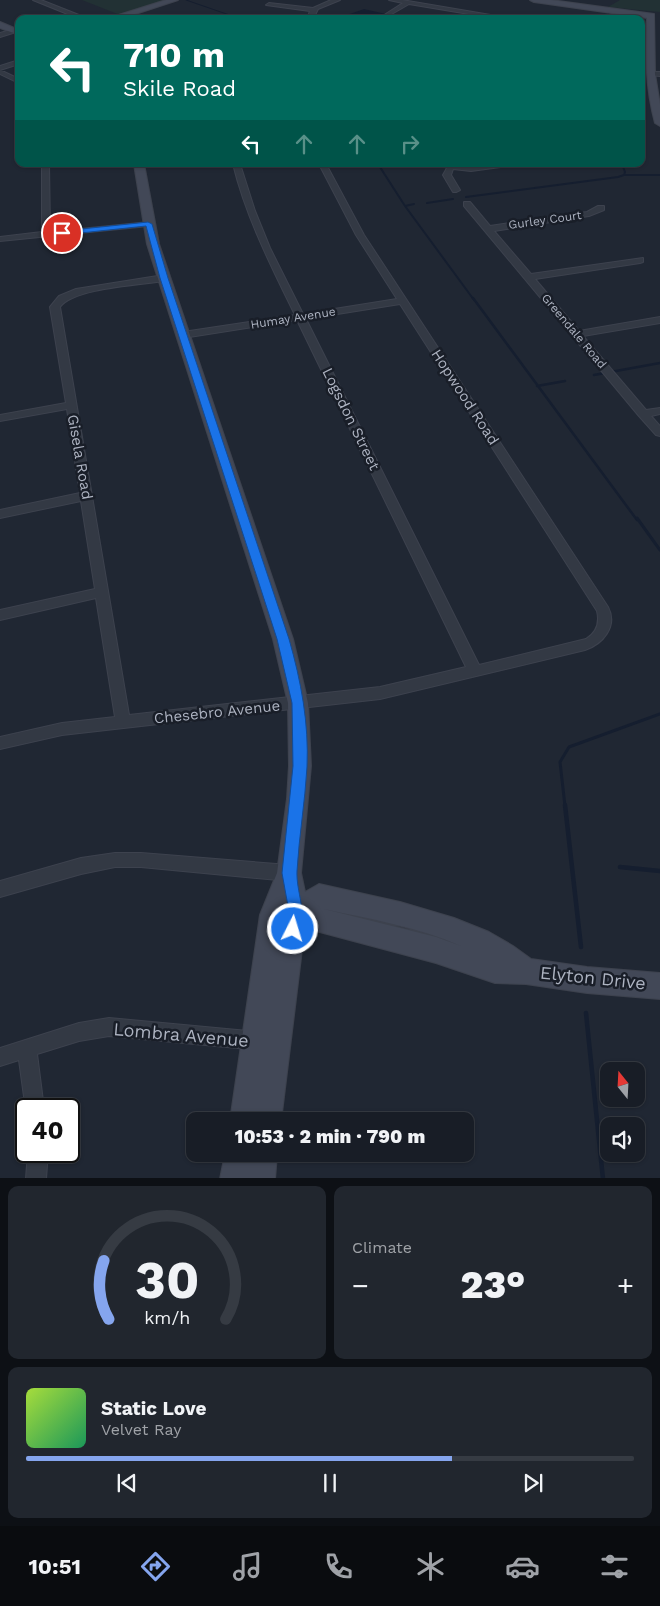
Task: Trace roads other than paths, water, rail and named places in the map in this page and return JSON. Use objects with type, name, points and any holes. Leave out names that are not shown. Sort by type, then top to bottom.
[{"type":"street","points":[[36,0],[75,15]]},
{"type":"street","points":[[123,15],[174,0]]},
{"type":"street","points":[[269,5],[313,10],[337,0]]},
{"type":"street","points":[[392,0],[482,15]]},
{"type":"street","points":[[534,0],[643,15]]},
{"type":"street","points":[[385,15],[407,3]]},
{"type":"street","points":[[311,15],[313,10]]},
{"type":"street","points":[[457,15],[460,12]]},
{"type":"street","points":[[645,15],[652,17],[655,76],[653,97],[660,123]]},
{"type":"street","points":[[0,25],[15,32]]},
{"type":"street","points":[[0,35],[15,32]]},
{"type":"street","points":[[0,68],[15,63]]},
{"type":"street","points":[[0,72],[15,79]]},
{"type":"street","points":[[45,167],[46,234]]},
{"type":"street","points":[[139,167],[148,224],[283,639],[298,703],[299,782],[289,873],[292,906],[266,1042],[247,1112]]},
{"type":"street","name":"Logsdon Street","points":[[237,167],[258,230],[475,671]]},
{"type":"street","name":"Hopwood Road","points":[[324,167],[346,212],[602,610],[605,623],[604,630]]},
{"type":"street","points":[[456,190],[447,175],[451,167],[471,169],[486,167]]},
{"type":"street","name":"Greendale Road","points":[[466,204],[660,433]]},
{"type":"street","name":"Gurley Court","points":[[488,229],[586,214],[601,208]]},
{"type":"street","points":[[0,239],[148,224]]},
{"type":"street","points":[[528,278],[640,260]]},
{"type":"street","name":"Gisela Road","points":[[123,722],[55,310],[58,302],[67,295],[79,290],[164,278]]},
{"type":"street","name":"Humay Avenue","points":[[183,335],[403,300]]},
{"type":"street","points":[[577,334],[660,320]]},
{"type":"street","points":[[0,418],[71,405]]},
{"type":"street","points":[[644,414],[660,410]]},
{"type":"street","points":[[0,514],[86,496]]},
{"type":"street","points":[[0,615],[102,592]]},
{"type":"street","name":"Chesebro Avenue","points":[[0,743],[62,729],[380,693],[585,645],[595,640],[604,630]]},
{"type":"street","points":[[0,889],[81,866],[115,860],[141,860],[289,873]]},
{"type":"street","points":[[292,906],[316,919],[436,950],[495,970],[526,971]]},
{"type":"street","name":"Elyton Drive","points":[[526,971],[587,980],[660,986]]},
{"type":"street","name":"Lombra Avenue","points":[[0,1057],[79,1032],[109,1027],[266,1042]]},
{"type":"street","points":[[266,1042],[267,1112]]},
{"type":"street","points":[[27,1049],[34,1098]]},
{"type":"street","points":[[235,1178],[238,1162]]},
{"type":"street","points":[[260,1178],[262,1162]]},
{"type":"street","points":[[36,1178],[37,1163]]},
{"type":"water","points":[[364,9],[386,14],[384,15],[347,15]]},
{"type":"waterway","points":[[186,0],[229,15]]},
{"type":"waterway","points":[[380,167],[405,206]]},
{"type":"waterway","points":[[623,167],[624,175]]},
{"type":"waterway","points":[[466,197],[624,175]]},
{"type":"waterway","points":[[624,175],[660,175]]},
{"type":"waterway","points":[[427,203],[453,199]]},
{"type":"waterway","points":[[405,206],[414,204]]},
{"type":"waterway","points":[[405,206],[474,300]]},
{"type":"waterway","points":[[473,298],[538,386]]},
{"type":"waterway","points":[[594,375],[660,363]]},
{"type":"waterway","points":[[538,386],[565,381]]},
{"type":"waterway","points":[[538,386],[637,520]]},
{"type":"waterway","points":[[637,518],[660,550]]},
{"type":"waterway","points":[[565,806],[560,762],[569,747],[660,714]]},
{"type":"waterway","points":[[565,805],[581,947]]},
{"type":"waterway","points":[[620,867],[660,871]]},
{"type":"waterway","points":[[586,1013],[603,1178]]}]
